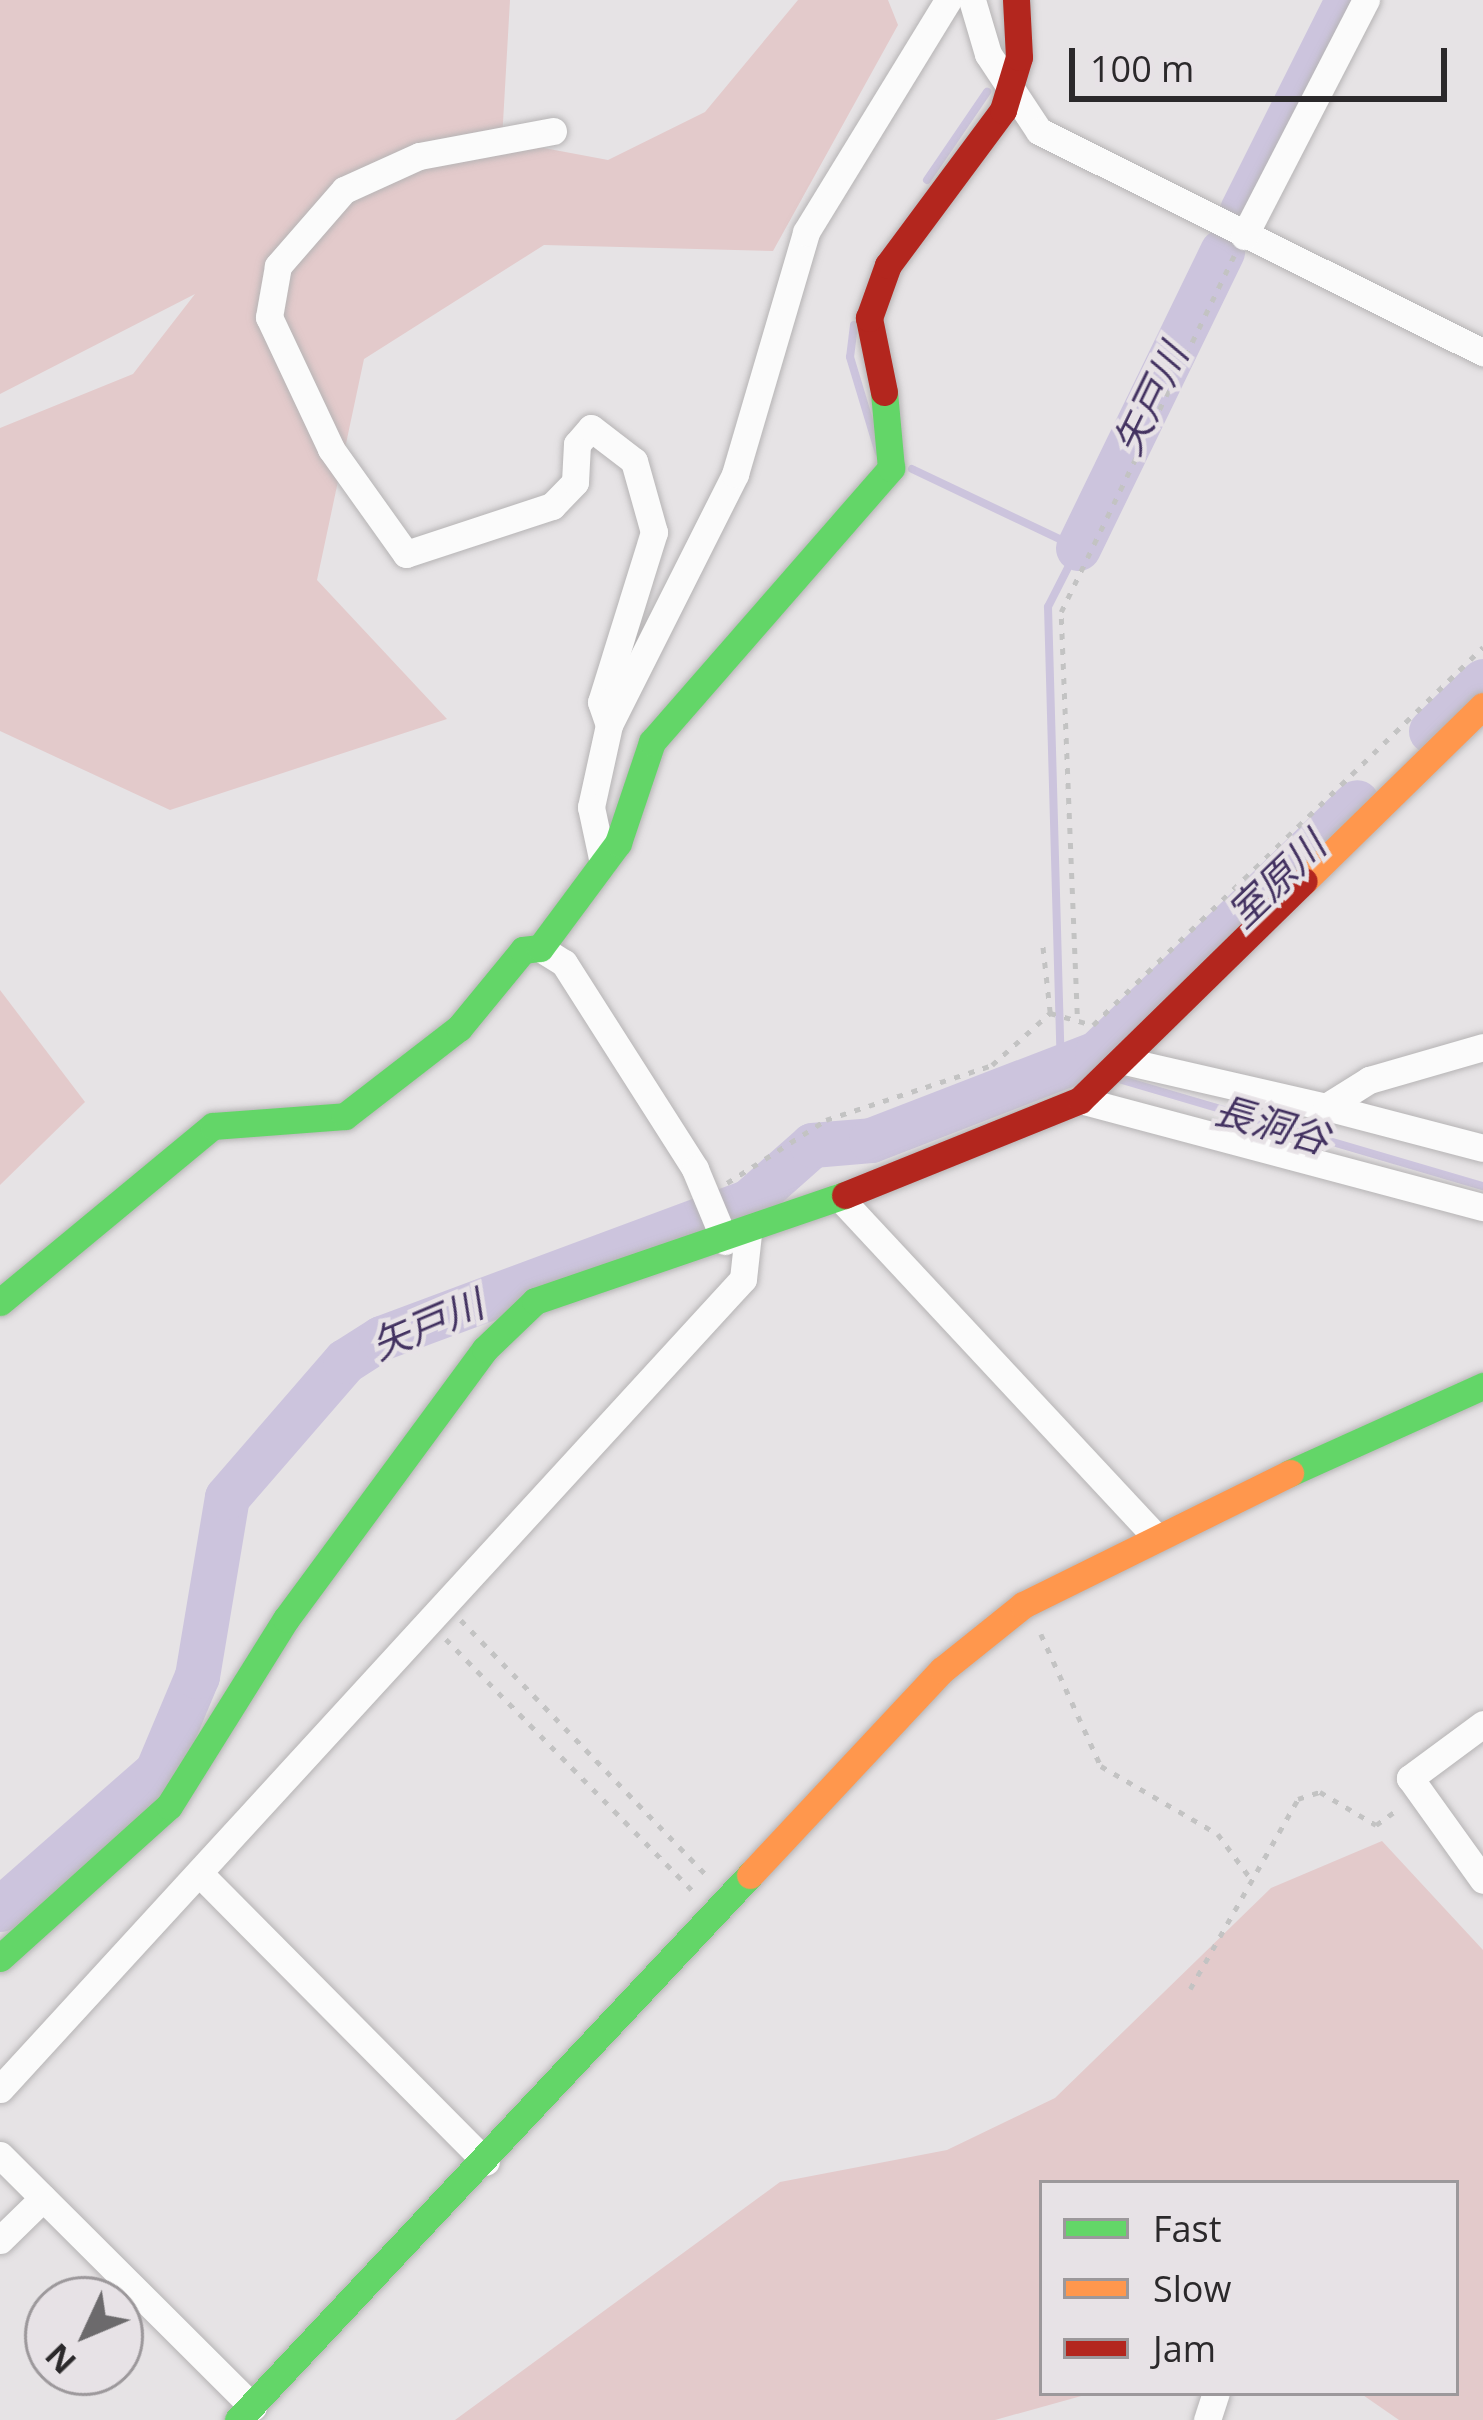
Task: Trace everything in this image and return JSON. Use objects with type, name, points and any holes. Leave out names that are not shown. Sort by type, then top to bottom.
[{"type":"street","points":[[604,863],[591,807],[609,725],[735,474],[806,232],[948,0]]},
{"type":"street","points":[[972,0],[1011,91],[1039,131],[1096,168],[1483,352]]},
{"type":"street","points":[[540,948],[604,863],[652,742],[891,469],[896,448],[869,318],[888,265],[1011,91],[1016,0]]},
{"type":"street","points":[[1244,236],[1366,0]]},
{"type":"street","points":[[553,131],[419,156],[344,190],[278,266],[269,317],[332,449],[406,554],[552,506],[575,482],[582,434],[621,442],[654,532],[605,679],[609,725]]},
{"type":"street","points":[[0,1958],[169,1806],[286,1619],[485,1349],[535,1301],[736,1237],[1087,1094],[1483,706]]},
{"type":"street","points":[[0,1302],[213,1126],[345,1115],[459,1028],[523,950],[540,948],[564,963],[736,1237],[743,1279],[0,2089]]},
{"type":"street","points":[[1326,1106],[1369,1080],[1483,1047]]},
{"type":"street","points":[[1125,1061],[1326,1106],[1483,1148]]},
{"type":"street","points":[[1087,1094],[1483,1207]]},
{"type":"street","points":[[839,1198],[1154,1535]]},
{"type":"street","points":[[0,2155],[246,2414],[942,1670],[1023,1605],[1154,1535],[1483,1386]]},
{"type":"street","points":[[1483,1724],[1410,1778],[1483,1880]]},
{"type":"street","points":[[199,1873],[486,2162]]},
{"type":"street","points":[[0,2240],[43,2198]]},
{"type":"path","points":[[1077,1014],[1061,612],[1244,236]]},
{"type":"path","points":[[706,1195],[826,1120],[992,1065],[1050,1013],[1077,1014],[1093,1025],[1483,646]]},
{"type":"path","points":[[1042,940],[1050,1013]]},
{"type":"path","points":[[1023,1605],[1101,1766],[1218,1834],[1251,1879]]},
{"type":"path","points":[[437,1612],[722,1905]]},
{"type":"path","points":[[437,1612],[722,1905]]},
{"type":"path","points":[[1190,1989],[1298,1799],[1321,1792],[1376,1825],[1420,1793]]},
{"type":"shaded area","points":[[0,0],[510,0],[502,140],[608,160],[705,112],[798,0],[888,0],[898,25],[773,251],[544,245],[364,359],[317,580],[447,719],[170,810],[0,731],[0,428],[133,374],[195,294],[0,394]]},
{"type":"shaded area","points":[[0,990],[85,1102],[0,1185]]},
{"type":"shaded area","points":[[1382,1841],[1483,1950],[1483,2420],[1399,2420],[1364,2396],[1459,2396],[1459,2180],[1039,2180],[1039,2396],[1081,2396],[995,2420],[455,2420],[780,2182],[947,2150],[1055,2098],[1271,1888]]},
{"type":"waterway","name":"矢戸川","points":[[1242,210],[1347,0]]},
{"type":"waterway","points":[[927,180],[987,92]]},
{"type":"waterway","name":"矢戸川","points":[[1078,548],[1222,251]]},
{"type":"waterway","points":[[854,325],[850,357],[879,453]]},
{"type":"waterway","points":[[912,469],[1078,548],[1048,607],[1061,1063],[1090,1071]]},
{"type":"waterway","name":"室原川","points":[[1431,731],[1483,681]]},
{"type":"waterway","name":"矢戸川","points":[[0,1909],[157,1771],[197,1676],[227,1497],[345,1361],[381,1338],[749,1201],[812,1145],[871,1140],[1097,1053],[1357,802]]},
{"type":"waterway","name":"長洞谷","points":[[1122,1080],[1483,1186]]},
{"type":"traffic: fast","points":[[0,1302],[213,1126],[345,1116],[459,1028],[523,950],[540,948],[618,843],[652,742],[891,468],[884,392]]},
{"type":"traffic: fast","points":[[0,1958],[169,1806],[286,1619],[485,1349],[535,1301],[845,1195]]},
{"type":"traffic: fast","points":[[1290,1473],[1483,1386]]},
{"type":"traffic: fast","points":[[238,2420],[750,1875]]},
{"type":"traffic: slow","points":[[1304,881],[1483,706]]},
{"type":"traffic: slow","points":[[750,1875],[942,1670],[1023,1605],[1290,1473]]},
{"type":"traffic: jam","points":[[884,392],[869,318],[888,265],[1003,110],[1019,57],[1016,0]]},
{"type":"traffic: jam","points":[[845,1195],[1080,1100],[1304,881]]}]
